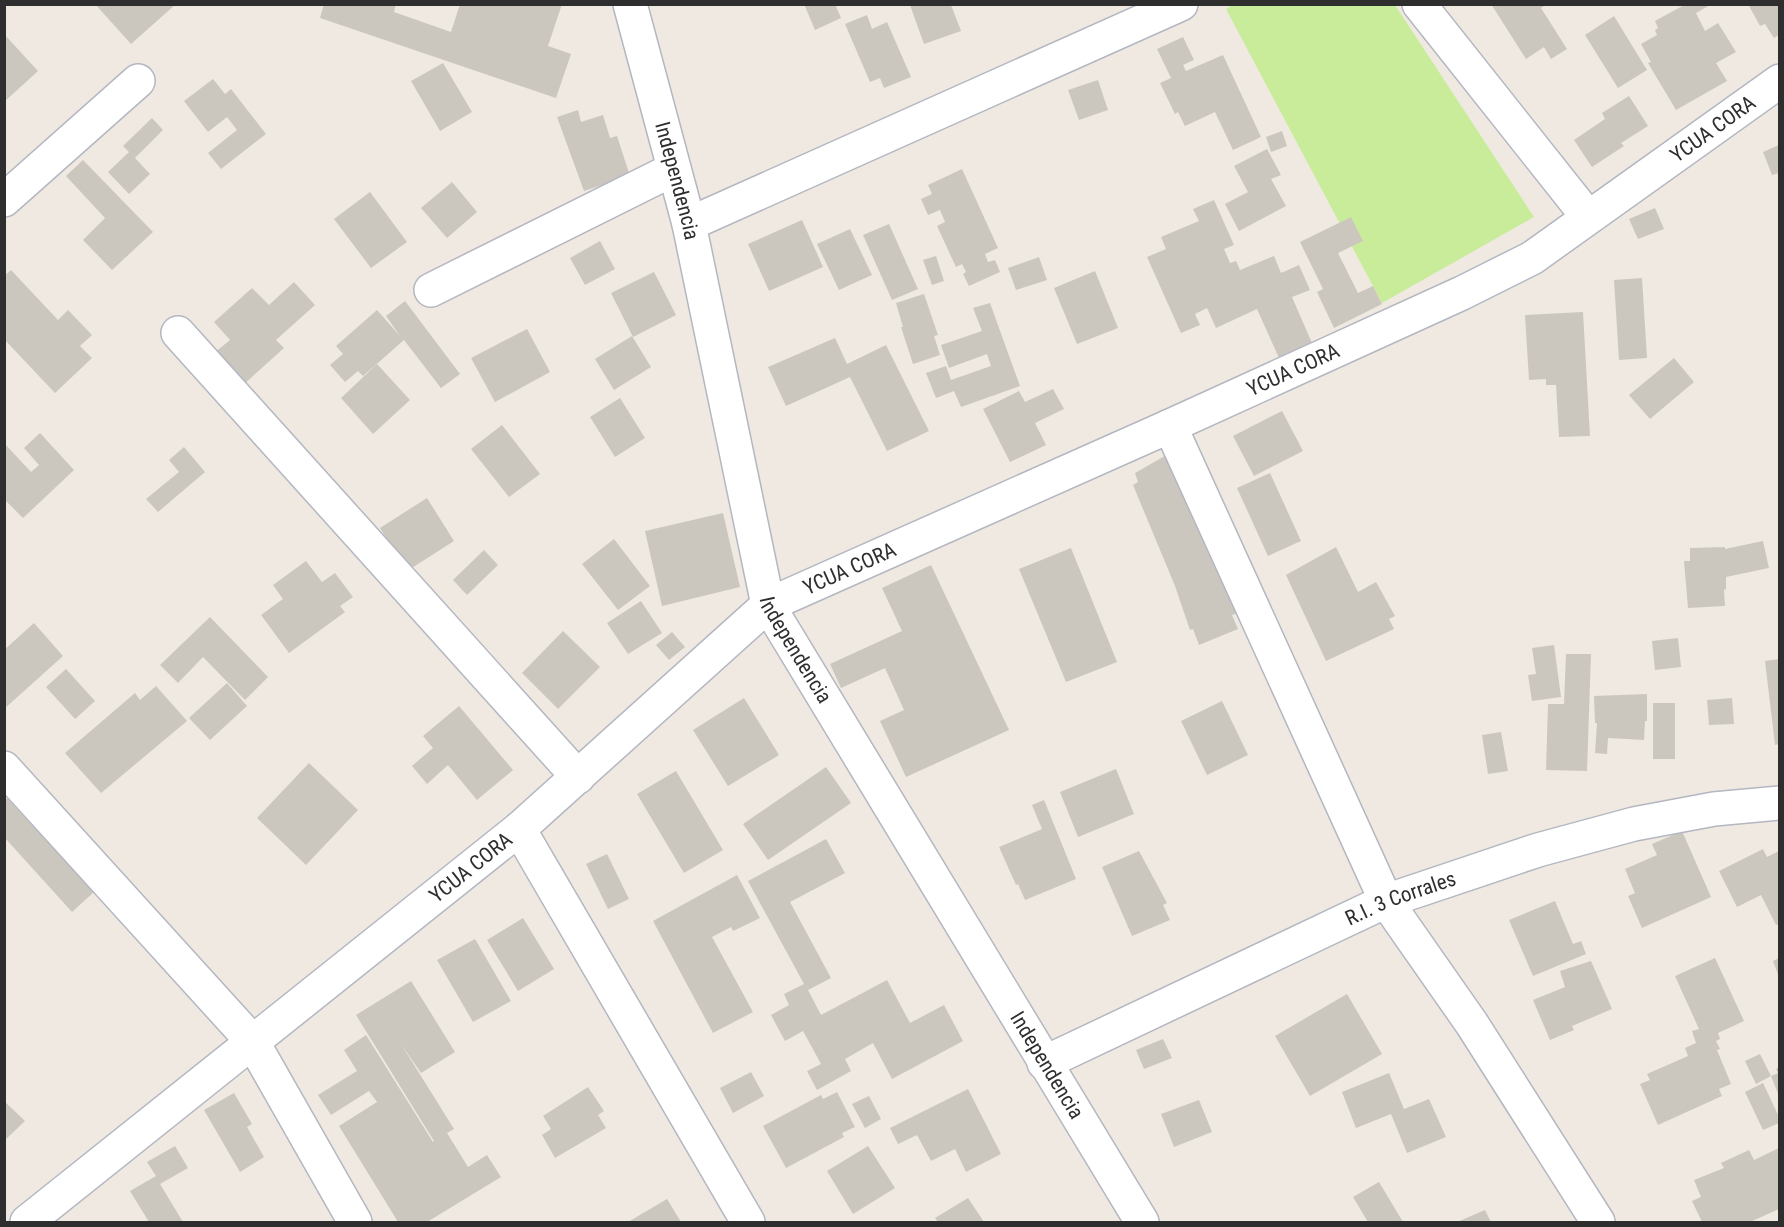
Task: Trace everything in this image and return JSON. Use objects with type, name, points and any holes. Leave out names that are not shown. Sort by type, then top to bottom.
[{"type":"street","name":"Independencia","points":[[630,4],[689,224],[768,605],[1142,1222]]},
{"type":"street","points":[[689,224],[1181,4]]},
{"type":"street","points":[[1419,4],[1588,217]]},
{"type":"street","points":[[4,200],[138,81]]},
{"type":"street","name":"YCUA CORA","points":[[27,1222],[519,829],[768,605],[1170,426],[1462,293],[1532,258],[1779,81]]},
{"type":"street","points":[[431,290],[674,169]]},
{"type":"street","points":[[178,333],[578,777]]},
{"type":"street","points":[[1170,426],[1386,900],[1472,1024],[1598,1222]]},
{"type":"street","points":[[4,768],[252,1041],[355,1222]]},
{"type":"street","name":"R.I. 3 Corrales","points":[[1044,1063],[1386,900],[1538,850],[1634,824],[1714,809],[1779,803]]},
{"type":"street","points":[[519,829],[748,1222]]},
{"type":"green space","points":[[1234,4],[1395,5],[1534,217],[1382,303],[1226,9]]},
{"type":"building","points":[[95,4],[176,4],[131,44]]},
{"type":"building","points":[[324,4],[396,4],[394,12],[451,32],[460,4],[562,4],[548,46],[571,54],[556,98],[320,18]]},
{"type":"building","points":[[804,4],[835,4],[841,18],[815,30]]},
{"type":"building","points":[[1491,4],[1547,4],[1541,8],[1567,49],[1551,59],[1544,47],[1526,59]]},
{"type":"building","points":[[1686,4],[1712,4],[1696,13],[1705,31],[1718,23],[1736,52],[1716,63],[1727,81],[1676,110],[1648,63],[1651,62],[1641,44],[1657,35],[1655,30],[1658,28],[1655,21]]},
{"type":"building","points":[[1748,4],[1779,4],[1779,35],[1774,38],[1765,24],[1760,26]]},
{"type":"building","points":[[910,5],[951,5],[961,31],[924,44]]},
{"type":"building","points":[[867,15],[872,29],[887,22],[911,77],[884,88],[880,78],[870,82],[845,24]]},
{"type":"building","points":[[1614,16],[1647,70],[1618,88],[1585,35]]},
{"type":"building","points":[[4,34],[38,71],[4,102]]},
{"type":"building","points":[[1183,37],[1194,60],[1183,65],[1186,71],[1223,55],[1261,137],[1233,150],[1215,112],[1185,126],[1178,112],[1175,114],[1160,83],[1171,78],[1157,49]]},
{"type":"building","points":[[443,63],[472,112],[440,131],[411,81]]},
{"type":"building","points":[[213,79],[225,94],[231,89],[266,134],[221,169],[208,153],[237,130],[227,117],[208,132],[184,101]]},
{"type":"building","points":[[1098,80],[1108,110],[1079,120],[1068,90]]},
{"type":"building","points":[[1629,96],[1648,126],[1621,143],[1624,146],[1592,167],[1574,140],[1605,119],[1602,113]]},
{"type":"building","points":[[578,110],[581,122],[603,115],[610,138],[617,136],[630,176],[584,191],[557,117]]},
{"type":"building","points":[[152,118],[163,130],[135,158],[150,174],[129,194],[108,172],[129,152],[123,146]]},
{"type":"building","points":[[1282,131],[1287,146],[1271,152],[1266,137]]},
{"type":"building","points":[[1779,145],[1779,173],[1772,175],[1763,152]]},
{"type":"building","points":[[1267,149],[1281,175],[1271,179],[1286,206],[1239,231],[1225,204],[1248,192],[1234,166]]},
{"type":"building","points":[[83,160],[153,232],[112,270],[83,240],[105,218],[66,176]]},
{"type":"building","points":[[962,169],[998,248],[985,254],[988,262],[995,260],[1000,272],[969,286],[963,274],[966,272],[962,264],[956,267],[937,226],[945,222],[940,210],[928,215],[921,199],[932,194],[928,185]]},
{"type":"building","points":[[452,182],[477,212],[447,238],[421,208]]},
{"type":"building","points":[[370,192],[407,242],[371,268],[334,219]]},
{"type":"building","points":[[1214,200],[1234,245],[1224,249],[1230,263],[1236,261],[1240,270],[1274,256],[1281,273],[1299,265],[1310,290],[1292,297],[1312,343],[1279,358],[1257,309],[1216,328],[1207,308],[1195,314],[1200,325],[1181,333],[1147,257],[1166,249],[1161,237],[1199,221],[1193,209]]},
{"type":"building","points":[[1655,208],[1664,229],[1638,239],[1629,219]]},
{"type":"building","points":[[1351,217],[1363,241],[1338,253],[1358,293],[1373,286],[1382,304],[1334,328],[1317,292],[1323,289],[1300,242]]},
{"type":"building","points":[[802,220],[823,267],[769,291],[748,244]]},
{"type":"building","points":[[889,224],[918,289],[892,300],[863,235]]},
{"type":"building","points":[[850,229],[872,275],[839,290],[817,244]]},
{"type":"building","points":[[600,241],[615,269],[585,285],[570,258]]},
{"type":"building","points":[[936,256],[944,281],[932,285],[923,260]]},
{"type":"building","points":[[1039,257],[1047,280],[1016,290],[1008,268]]},
{"type":"building","points":[[11,270],[58,320],[68,310],[92,335],[80,346],[92,358],[55,393],[4,339],[4,308],[6,306],[4,304],[4,276]]},
{"type":"building","points":[[1095,271],[1118,328],[1077,344],[1054,288]]},
{"type":"building","points":[[654,272],[676,315],[633,337],[611,293]]},
{"type":"building","points":[[1642,278],[1647,358],[1619,360],[1614,280]]},
{"type":"building","points":[[294,282],[315,305],[276,340],[284,348],[243,385],[214,353],[230,340],[214,322],[252,288],[269,305]]},
{"type":"building","points":[[924,294],[938,335],[934,336],[940,355],[913,364],[896,303]]},
{"type":"building","points":[[405,301],[460,374],[441,388],[404,340],[363,376],[358,371],[345,382],[330,365],[343,354],[336,346],[377,310],[400,336],[386,316]]},
{"type":"building","points":[[990,303],[1020,386],[961,407],[954,391],[936,398],[926,373],[946,366],[951,380],[991,366],[987,354],[949,368],[941,345],[982,331],[973,308]]},
{"type":"building","points":[[1583,312],[1590,436],[1559,437],[1556,385],[1546,385],[1546,379],[1529,380],[1525,315]]},
{"type":"building","points":[[527,329],[550,372],[495,402],[471,358]]},
{"type":"building","points":[[632,336],[651,367],[614,390],[595,359]]},
{"type":"building","points":[[835,338],[847,364],[886,345],[929,431],[887,451],[850,377],[786,406],[768,367]]},
{"type":"building","points":[[1674,358],[1694,382],[1650,419],[1629,395]]},
{"type":"building","points":[[377,364],[410,400],[373,434],[341,398]]},
{"type":"building","points":[[1053,389],[1064,409],[1035,423],[1046,445],[1010,462],[983,409],[1019,391],[1025,402]]},
{"type":"building","points":[[620,398],[645,438],[615,457],[590,417]]},
{"type":"building","points":[[1282,411],[1303,451],[1254,476],[1233,436]]},
{"type":"building","points":[[502,425],[540,474],[509,497],[471,449]]},
{"type":"building","points":[[40,433],[74,470],[23,518],[4,499],[4,443],[31,472],[39,465],[24,448]]},
{"type":"building","points":[[184,447],[205,472],[158,512],[146,499],[179,472],[169,460]]},
{"type":"building","points":[[1177,449],[1237,613],[1232,615],[1238,629],[1199,645],[1193,629],[1190,630],[1175,586],[1133,485],[1138,482],[1135,473]]},
{"type":"building","points":[[1270,473],[1301,541],[1268,556],[1237,488]]},
{"type":"building","points":[[427,498],[454,541],[407,571],[380,528]]},
{"type":"building","points":[[723,513],[740,587],[662,606],[645,531]]},
{"type":"building","points":[[614,539],[650,586],[618,610],[582,564]]},
{"type":"building","points":[[1763,541],[1769,568],[1726,577],[1725,606],[1688,608],[1684,561],[1690,561],[1690,548],[1725,547],[1725,549]]},
{"type":"building","points":[[1336,547],[1358,592],[1376,582],[1395,616],[1389,619],[1394,629],[1326,661],[1286,575]]},
{"type":"building","points":[[1071,548],[1117,662],[1066,682],[1019,569]]},
{"type":"building","points":[[484,550],[498,565],[467,595],[453,580]]},
{"type":"building","points":[[306,561],[322,582],[335,573],[353,597],[340,606],[345,612],[289,653],[261,615],[283,599],[273,585]]},
{"type":"building","points":[[931,565],[1009,730],[906,777],[880,721],[904,710],[885,668],[841,688],[830,664],[902,631],[882,588]]},
{"type":"building","points":[[641,601],[662,633],[628,654],[607,623]]},
{"type":"building","points":[[210,617],[268,677],[245,700],[203,657],[178,683],[160,665]]},
{"type":"building","points":[[34,623],[63,656],[4,709],[4,650]]},
{"type":"building","points":[[563,631],[600,667],[558,709],[522,673]]},
{"type":"building","points":[[672,632],[685,647],[669,660],[656,645]]},
{"type":"building","points":[[1678,638],[1681,667],[1655,670],[1652,641]]},
{"type":"building","points":[[1554,645],[1561,697],[1532,701],[1528,675],[1536,674],[1532,648]]},
{"type":"building","points":[[1566,654],[1591,654],[1587,771],[1546,770],[1548,704],[1564,704]]},
{"type":"building","points":[[1779,659],[1779,744],[1775,745],[1765,661]]},
{"type":"building","points":[[66,669],[95,701],[75,719],[46,687]]},
{"type":"building","points":[[227,683],[247,706],[210,740],[189,718]]},
{"type":"building","points":[[156,686],[187,721],[101,793],[65,753],[135,693],[140,700]]},
{"type":"building","points":[[1647,694],[1644,740],[1608,738],[1607,754],[1595,753],[1597,723],[1595,723],[1594,696]]},
{"type":"building","points":[[744,698],[779,755],[728,786],[693,730]]},
{"type":"building","points":[[1732,698],[1734,724],[1709,725],[1707,700]]},
{"type":"building","points":[[1222,701],[1248,755],[1207,775],[1181,721]]},
{"type":"building","points":[[1653,703],[1675,703],[1675,759],[1653,759]]},
{"type":"building","points":[[459,706],[513,770],[477,800],[448,765],[427,784],[412,766],[433,748],[423,736]]},
{"type":"building","points":[[1501,732],[1508,771],[1488,774],[1482,735]]},
{"type":"building","points":[[309,763],[358,810],[306,865],[257,818]]},
{"type":"building","points":[[826,767],[851,803],[768,860],[743,824]]},
{"type":"building","points":[[1116,769],[1134,814],[1078,837],[1060,792]]},
{"type":"building","points":[[676,771],[723,850],[684,873],[637,794]]},
{"type":"building","points":[[7,798],[94,892],[72,912],[5,838],[5,800]]},
{"type":"building","points":[[1044,800],[1076,879],[1025,900],[999,847],[1042,829],[1032,805]]},
{"type":"building","points":[[1682,831],[1711,897],[1642,928],[1628,896],[1635,893],[1625,869],[1657,855],[1652,844]]},
{"type":"building","points":[[826,839],[845,873],[790,902],[831,978],[808,990],[821,1015],[887,980],[910,1023],[944,1005],[963,1041],[892,1079],[873,1043],[845,1059],[851,1071],[817,1090],[807,1071],[821,1064],[803,1031],[785,1041],[771,1015],[789,1005],[784,994],[804,984],[748,881]]},
{"type":"building","points":[[1763,849],[1767,857],[1779,851],[1779,924],[1776,925],[1761,895],[1737,907],[1719,871]]},
{"type":"building","points":[[1139,851],[1167,903],[1163,905],[1170,920],[1132,936],[1102,867]]},
{"type":"building","points":[[607,854],[629,899],[608,909],[586,864]]},
{"type":"building","points":[[737,875],[760,918],[733,931],[731,927],[712,937],[753,1012],[713,1033],[653,921]]},
{"type":"building","points":[[1555,901],[1573,944],[1581,941],[1586,954],[1533,976],[1509,920]]},
{"type":"building","points":[[523,918],[554,969],[518,991],[487,940]]},
{"type":"building","points":[[475,939],[511,1001],[473,1022],[437,960]]},
{"type":"building","points":[[1715,958],[1744,1021],[1718,1033],[1720,1039],[1716,1041],[1720,1049],[1717,1050],[1731,1084],[1719,1089],[1722,1096],[1658,1125],[1640,1084],[1650,1080],[1647,1074],[1688,1056],[1685,1048],[1696,1043],[1692,1031],[1699,1029],[1675,976]]},
{"type":"building","points":[[1779,958],[1779,977],[1773,961]]},
{"type":"building","points":[[1591,961],[1612,1009],[1572,1026],[1574,1030],[1550,1040],[1533,1000],[1565,987],[1560,971]]},
{"type":"building","points":[[411,981],[455,1052],[421,1073],[401,1044],[454,1129],[447,1133],[468,1167],[487,1155],[501,1177],[427,1222],[398,1222],[339,1126],[377,1102],[369,1091],[331,1115],[318,1095],[357,1071],[344,1050],[366,1035],[434,1141],[356,1015]]},
{"type":"building","points":[[1347,994],[1382,1054],[1310,1096],[1275,1036]]},
{"type":"building","points":[[1163,1039],[1172,1058],[1144,1069],[1136,1050]]},
{"type":"building","points":[[1760,1054],[1771,1076],[1756,1084],[1745,1061]]},
{"type":"building","points":[[1779,1067],[1779,1096],[1771,1076],[1778,1073],[1776,1069]]},
{"type":"building","points":[[751,1072],[764,1096],[733,1113],[720,1088]]},
{"type":"building","points":[[1389,1073],[1404,1109],[1429,1099],[1446,1137],[1407,1153],[1391,1114],[1356,1128],[1342,1092]]},
{"type":"building","points":[[1763,1083],[1779,1117],[1779,1123],[1763,1130],[1745,1092]]},
{"type":"building","points":[[588,1087],[604,1111],[598,1115],[606,1128],[555,1158],[542,1135],[551,1129],[543,1116]]},
{"type":"building","points":[[968,1089],[1001,1154],[966,1172],[955,1149],[931,1161],[917,1135],[898,1144],[890,1128]]},
{"type":"building","points":[[837,1092],[855,1127],[842,1133],[844,1137],[786,1168],[763,1126],[821,1095],[823,1099]]},
{"type":"building","points":[[234,1093],[252,1124],[247,1127],[264,1157],[240,1172],[204,1110]]},
{"type":"building","points":[[869,1096],[881,1119],[865,1128],[852,1104]]},
{"type":"building","points":[[1199,1100],[1212,1132],[1174,1147],[1161,1114]]},
{"type":"building","points":[[4,1101],[25,1121],[4,1141]]},
{"type":"building","points":[[175,1146],[188,1168],[160,1184],[183,1222],[149,1222],[130,1191],[156,1176],[147,1162]]},
{"type":"building","points":[[868,1146],[895,1188],[853,1214],[827,1171]]},
{"type":"building","points":[[1779,1148],[1779,1209],[1750,1222],[1702,1222],[1692,1201],[1701,1197],[1694,1180],[1724,1168],[1721,1163],[1749,1150],[1754,1160]]},
{"type":"building","points":[[1379,1182],[1403,1222],[1368,1222],[1353,1197]]},
{"type":"building","points":[[968,1198],[984,1222],[938,1222],[935,1218]]},
{"type":"building","points":[[667,1199],[681,1222],[628,1222]]},
{"type":"building","points":[[1485,1210],[1491,1222],[1457,1222]]}]
